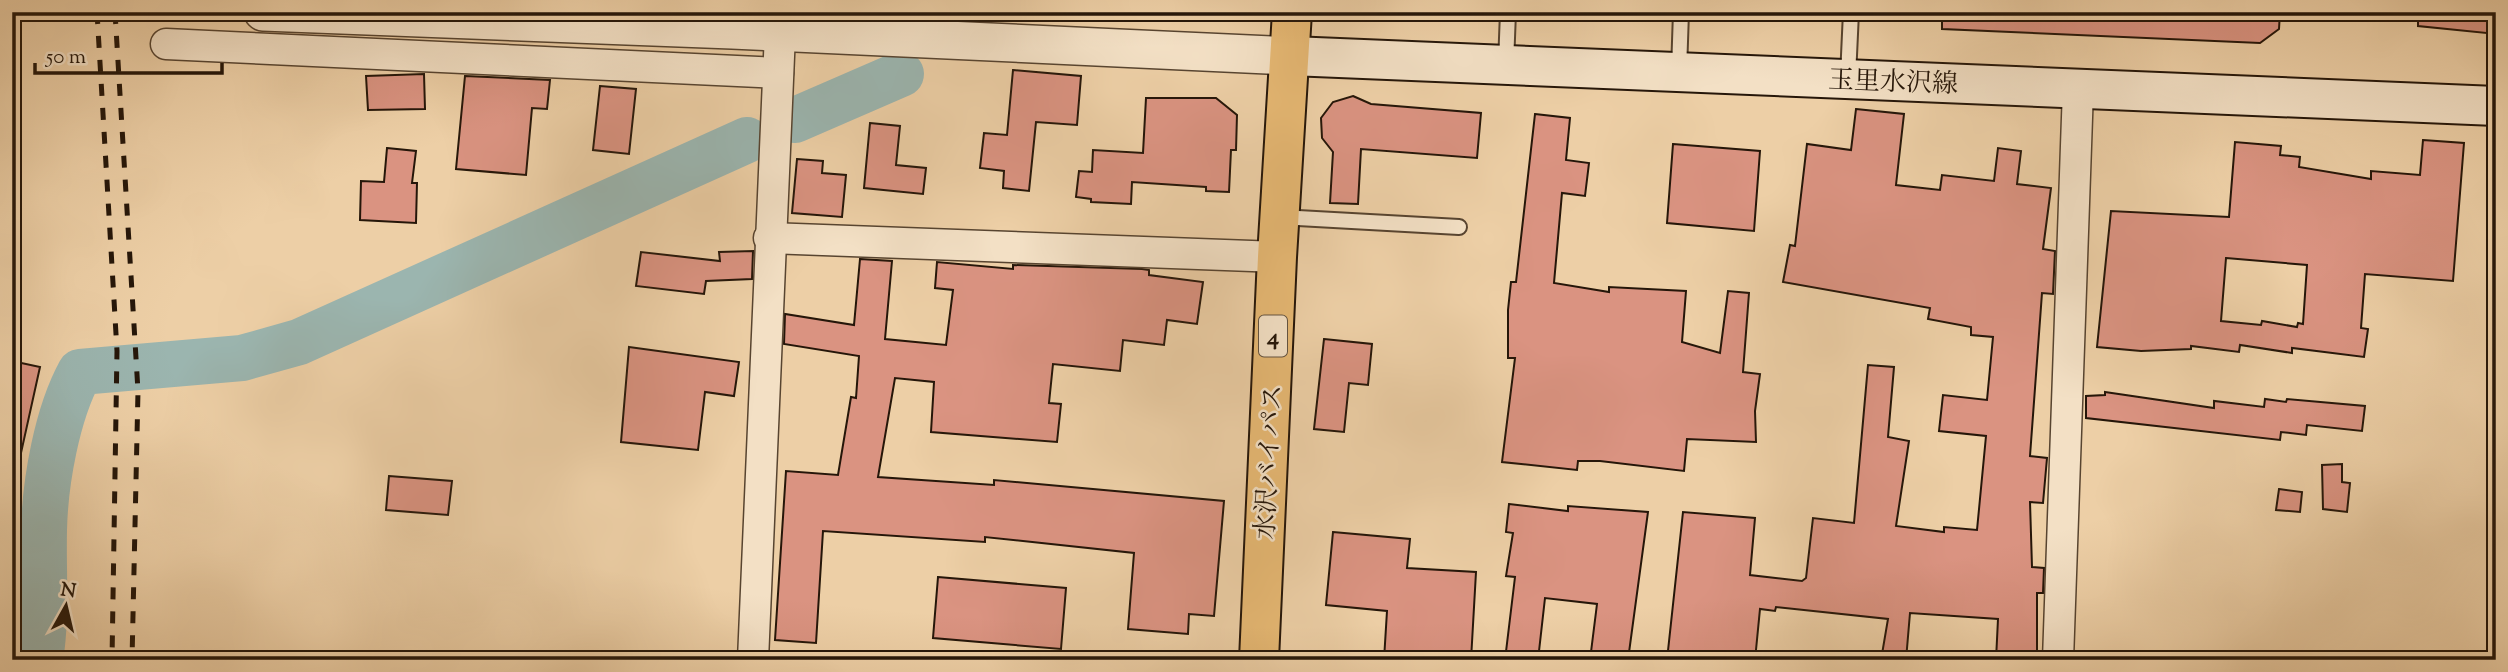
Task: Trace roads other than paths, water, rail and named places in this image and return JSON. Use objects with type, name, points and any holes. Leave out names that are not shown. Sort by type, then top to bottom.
[{"type":"highway","name":"水沢バイパス","points":[[1259,660],[1279,216],[1292,12]]},
{"type":"main road","name":"玉里水沢線","points":[[1291,57],[2496,106]]},
{"type":"street","points":[[263,12],[732,30],[780,23],[1291,57]]},
{"type":"street","points":[[753,660],[780,23]]},
{"type":"street","points":[[166,44],[778,73]]},
{"type":"street","points":[[2058,660],[2078,89]]},
{"type":"street","points":[[769,238],[1277,257]]},
{"type":"lane","points":[[1506,65],[1508,12]]},
{"type":"lane","points":[[1679,72],[1681,12]]},
{"type":"lane","points":[[1848,80],[1851,12]]},
{"type":"lane","points":[[1279,216],[1460,227]]},
{"type":"waterway","points":[[795,120],[901,74]]},
{"type":"waterway","points":[[40,660],[47,491],[59,428],[80,372],[242,358],[299,342],[747,140]]},
{"type":"railway","points":[[97,12],[117,351],[112,660]]},
{"type":"railway","points":[[115,12],[138,391],[132,660]]}]
